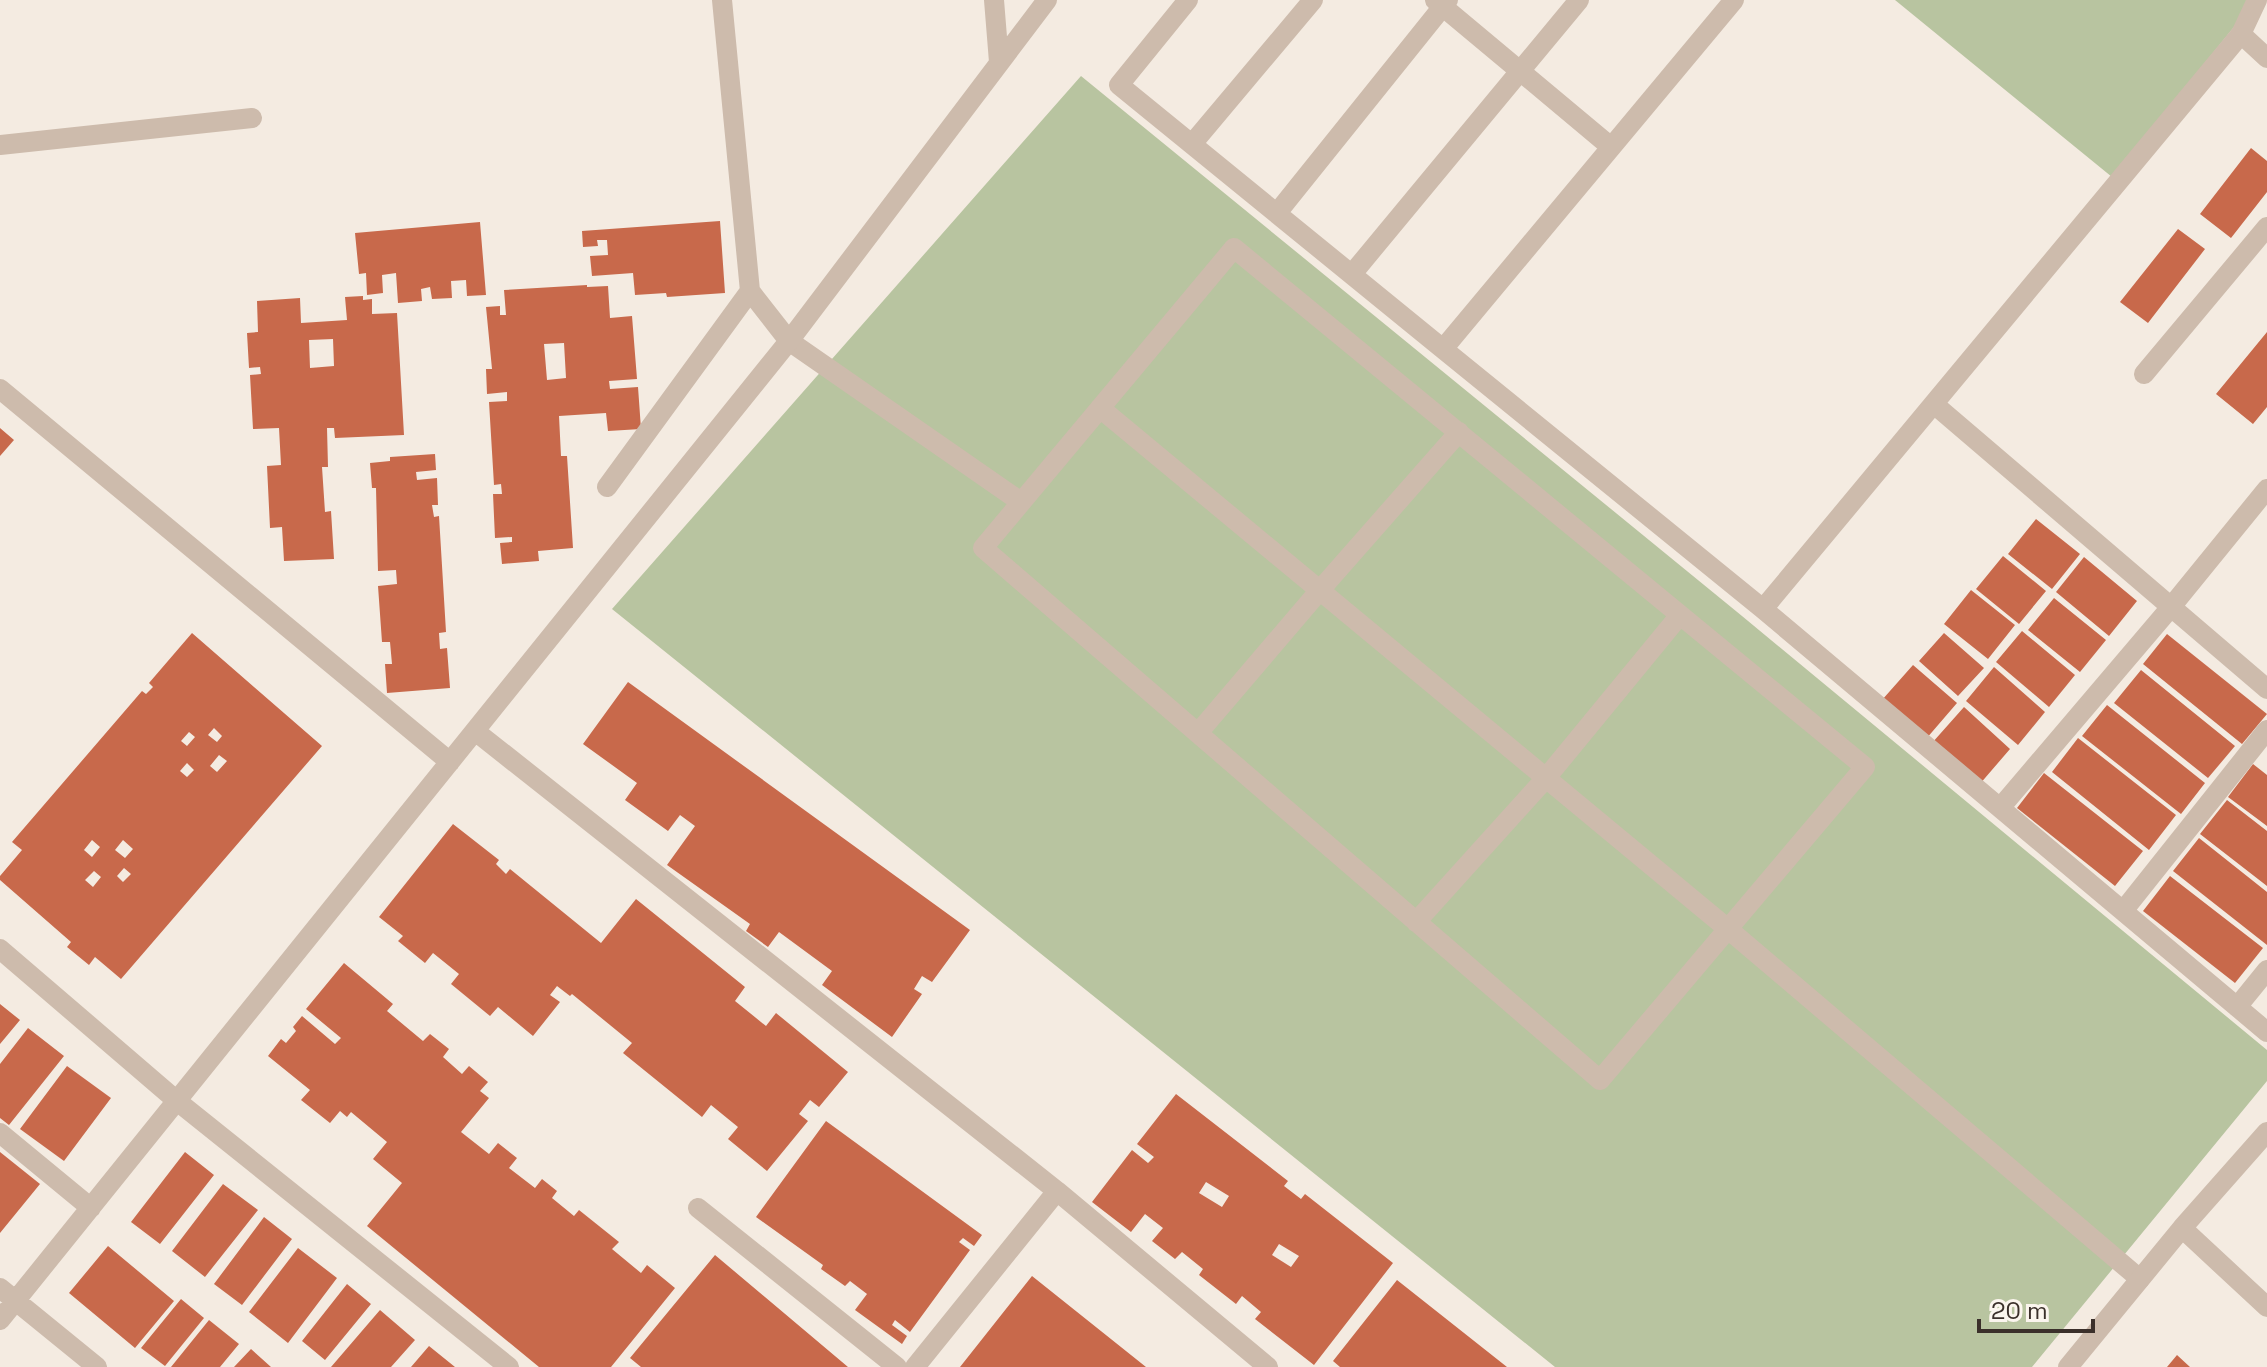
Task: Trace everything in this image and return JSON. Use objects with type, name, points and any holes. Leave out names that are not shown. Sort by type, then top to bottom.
[{"type":"street","points":[[722,0],[750,291],[789,341],[1021,502]]},
{"type":"street","points":[[994,0],[999,62]]},
{"type":"street","points":[[0,1320],[8,1295],[91,1208],[789,341],[1047,0]]},
{"type":"street","points":[[1192,144],[1313,0]]},
{"type":"street","points":[[1352,274],[1579,0]]},
{"type":"street","points":[[1443,349],[1734,0]]},
{"type":"street","points":[[1763,609],[2241,34],[2257,0]]},
{"type":"street","points":[[1183,2],[1119,85],[1763,609],[2267,1032]]},
{"type":"street","points":[[1277,213],[1442,2],[1611,147]]},
{"type":"street","points":[[2241,34],[2267,58]]},
{"type":"street","points":[[0,145],[252,118]]},
{"type":"street","points":[[2144,374],[2267,227]]},
{"type":"street","points":[[1234,248],[1865,767],[1600,1080],[983,548],[1100,408],[1234,248]]},
{"type":"street","points":[[607,487],[750,291]]},
{"type":"street","points":[[0,389],[450,762]]},
{"type":"street","points":[[1935,405],[2267,689]]},
{"type":"street","points":[[1100,408],[1728,929],[2140,1279]]},
{"type":"street","points":[[1198,733],[1459,432]]},
{"type":"street","points":[[2000,808],[2267,489]]},
{"type":"street","points":[[1416,922],[1546,778],[1680,615]]},
{"type":"street","points":[[2123,911],[2267,730]]},
{"type":"street","points":[[475,731],[1057,1191],[1268,1367]]},
{"type":"street","points":[[0,949],[177,1101],[509,1367]]},
{"type":"street","points":[[2237,1007],[2267,970]]},
{"type":"street","points":[[2068,1367],[2182,1228],[2267,1132]]},
{"type":"street","points":[[0,1133],[91,1208]]},
{"type":"street","points":[[915,1367],[1057,1191]]},
{"type":"street","points":[[698,1208],[897,1367]]},
{"type":"street","points":[[2182,1228],[2267,1307]]},
{"type":"street","points":[[8,1295],[97,1367]]},
{"type":"green space","points":[[1895,0],[2256,0],[2112,177]]},
{"type":"green space","points":[[1081,76],[2267,1050],[2267,1081],[2032,1367],[1555,1367],[612,609]]},
{"type":"building","points":[[2251,148],[2267,161],[2267,192],[2231,238],[2200,214]]},
{"type":"building","points":[[720,221],[725,293],[667,297],[666,293],[635,295],[633,273],[592,276],[590,256],[608,255],[607,240],[597,240],[598,246],[583,247],[582,231]]},
{"type":"building","points":[[480,222],[486,295],[467,296],[466,280],[451,281],[452,298],[432,299],[430,287],[421,289],[422,301],[398,303],[396,273],[382,275],[383,293],[367,295],[366,273],[359,274],[355,233]]},
{"type":"building","points":[[2178,229],[2205,249],[2148,323],[2120,302]]},
{"type":"building","points":[[608,286],[610,318],[632,316],[637,379],[609,381],[610,389],[638,387],[641,429],[608,431],[606,413],[559,416],[561,456],[567,456],[573,548],[538,551],[539,561],[502,564],[500,543],[512,542],[512,537],[495,538],[493,494],[502,494],[501,484],[494,485],[489,402],[507,401],[507,392],[487,394],[486,369],[492,369],[486,307],[500,306],[500,315],[506,315],[504,290]],"holes":[[[564,343],[566,378],[547,380],[544,344]]]},
{"type":"building","points":[[345,297],[372,299],[372,314],[397,313],[404,435],[335,438],[334,428],[327,428],[328,467],[322,467],[325,512],[331,511],[334,559],[284,561],[282,527],[270,528],[267,466],[281,465],[279,428],[253,429],[250,375],[261,374],[260,367],[249,368],[247,333],[258,332],[257,301],[300,298],[301,323],[347,320]],"holes":[[[333,339],[334,366],[310,368],[309,340]]]},
{"type":"building","points":[[2267,332],[2267,407],[2253,424],[2216,394]]},
{"type":"building","points":[[0,428],[14,440],[0,456]]},
{"type":"building","points":[[435,454],[436,470],[416,472],[417,480],[437,478],[438,505],[432,505],[434,517],[439,516],[446,632],[439,633],[440,649],[447,648],[450,688],[387,693],[385,664],[392,664],[390,642],[382,642],[378,586],[397,584],[396,570],[378,571],[376,488],[372,488],[370,463],[390,461],[390,457]]},
{"type":"building","points":[[2036,519],[2080,554],[2052,589],[2008,554]]},
{"type":"building","points":[[2003,556],[2046,591],[2019,624],[1976,589]]},
{"type":"building","points":[[2084,557],[2137,601],[2109,636],[2056,592]]},
{"type":"building","points":[[1971,590],[2015,625],[1988,659],[1944,624]]},
{"type":"building","points":[[2054,598],[2106,640],[2080,672],[2028,630]]},
{"type":"building","points":[[2022,631],[2075,675],[2049,707],[1996,662]]},
{"type":"building","points":[[192,633],[322,746],[121,979],[95,957],[89,965],[67,947],[71,942],[0,880],[0,876],[22,850],[12,842],[142,691],[146,694],[153,687],[149,683]],"holes":[[[214,728],[222,736],[217,742],[208,735]],[[189,732],[195,737],[187,746],[181,741]],[[219,755],[227,761],[217,772],[210,766]],[[187,763],[194,770],[187,777],[180,771]],[[92,840],[100,847],[92,857],[84,850]],[[123,840],[133,849],[125,858],[115,850]],[[124,868],[131,874],[123,882],[117,876]],[[94,871],[101,877],[93,887],[85,880]]]},
{"type":"building","points":[[1944,633],[1984,668],[1958,696],[1919,661]]},
{"type":"building","points":[[2167,634],[2267,714],[2242,744],[2143,664]]},
{"type":"building","points":[[1913,665],[1957,703],[1926,739],[1882,700]]},
{"type":"building","points":[[1994,667],[2045,712],[2018,745],[1966,701]]},
{"type":"building","points":[[2141,670],[2235,746],[2208,778],[2114,703]]},
{"type":"building","points":[[628,682],[970,930],[932,982],[922,976],[914,989],[922,994],[892,1037],[822,985],[832,971],[779,932],[768,947],[746,931],[750,924],[667,865],[695,826],[680,815],[668,831],[625,800],[637,783],[583,744]]},
{"type":"building","points":[[2107,705],[2205,783],[2181,814],[2082,736]]},
{"type":"building","points":[[1964,707],[2010,749],[1979,785],[1932,743]]},
{"type":"building","points":[[2078,738],[2176,815],[2149,850],[2052,772]]},
{"type":"building","points":[[2253,764],[2267,775],[2267,826],[2228,797]]},
{"type":"building","points":[[2044,773],[2143,851],[2115,886],[2017,808]]},
{"type":"building","points":[[2227,800],[2267,831],[2267,886],[2200,834]]},
{"type":"building","points":[[453,824],[499,860],[496,864],[506,874],[510,869],[601,943],[636,899],[745,987],[735,1001],[766,1026],[776,1013],[848,1072],[819,1107],[810,1100],[799,1114],[808,1121],[767,1171],[728,1139],[738,1127],[711,1105],[702,1117],[623,1053],[632,1043],[572,994],[570,996],[557,986],[550,995],[560,1002],[533,1036],[498,1007],[490,1016],[451,984],[459,974],[433,953],[425,963],[398,941],[403,936],[379,917]]},
{"type":"building","points":[[2199,838],[2267,892],[2267,945],[2173,871]]},
{"type":"building","points":[[2170,876],[2263,948],[2235,983],[2143,911]]},
{"type":"building","points":[[344,963],[393,1004],[387,1011],[423,1041],[430,1034],[449,1049],[443,1057],[462,1074],[469,1066],[488,1082],[480,1091],[489,1098],[461,1132],[489,1154],[498,1143],[517,1158],[509,1168],[535,1188],[542,1179],[557,1191],[552,1198],[574,1216],[579,1210],[619,1242],[612,1249],[641,1273],[647,1265],[675,1288],[611,1367],[539,1367],[367,1226],[402,1183],[373,1159],[387,1142],[351,1112],[347,1117],[340,1111],[330,1123],[301,1100],[310,1090],[268,1056],[281,1039],[286,1043],[296,1031],[293,1027],[302,1016],[335,1044],[341,1038],[306,1009]]},
{"type":"building","points":[[0,1004],[20,1020],[0,1044]]},
{"type":"building","points":[[28,1028],[64,1056],[9,1125],[0,1118],[0,1064]]},
{"type":"building","points":[[67,1066],[111,1098],[64,1161],[20,1129]]},
{"type":"building","points":[[1176,1094],[1288,1181],[1284,1186],[1301,1199],[1305,1194],[1393,1263],[1314,1365],[1255,1319],[1261,1312],[1242,1296],[1236,1304],[1199,1275],[1203,1269],[1182,1252],[1175,1259],[1152,1241],[1163,1228],[1145,1214],[1131,1232],[1092,1202],[1132,1150],[1148,1163],[1154,1157],[1137,1144]],"holes":[[[1206,1182],[1229,1196],[1222,1207],[1199,1193]],[[1279,1244],[1299,1256],[1291,1267],[1272,1255]]]},
{"type":"building","points":[[826,1121],[982,1235],[974,1246],[963,1238],[959,1242],[970,1250],[910,1332],[895,1320],[892,1325],[907,1336],[902,1344],[855,1310],[867,1294],[850,1281],[845,1286],[821,1269],[823,1265],[756,1217]]},
{"type":"building","points":[[0,1152],[40,1184],[0,1233]]},
{"type":"building","points":[[185,1152],[214,1175],[160,1244],[131,1222]]},
{"type":"building","points":[[223,1184],[258,1210],[205,1277],[172,1251]]},
{"type":"building","points":[[264,1217],[292,1239],[242,1305],[214,1284]]},
{"type":"building","points":[[108,1246],[174,1301],[135,1348],[69,1293]]},
{"type":"building","points":[[298,1248],[337,1278],[288,1343],[249,1312]]},
{"type":"building","points":[[715,1255],[848,1367],[641,1367],[630,1358]]},
{"type":"building","points":[[1032,1276],[1146,1367],[960,1367]]},
{"type":"building","points":[[1397,1280],[1507,1367],[1340,1367],[1333,1361]]},
{"type":"building","points":[[347,1284],[371,1304],[325,1360],[302,1341]]},
{"type":"building","points":[[181,1299],[204,1318],[165,1366],[141,1348]]},
{"type":"building","points":[[380,1310],[415,1340],[391,1367],[331,1367]]},
{"type":"building","points":[[209,1320],[239,1344],[220,1367],[171,1367]]},
{"type":"building","points":[[429,1346],[455,1367],[411,1367]]},
{"type":"building","points":[[251,1349],[271,1367],[234,1367]]},
{"type":"building","points":[[2177,1355],[2190,1367],[2167,1367]]}]
